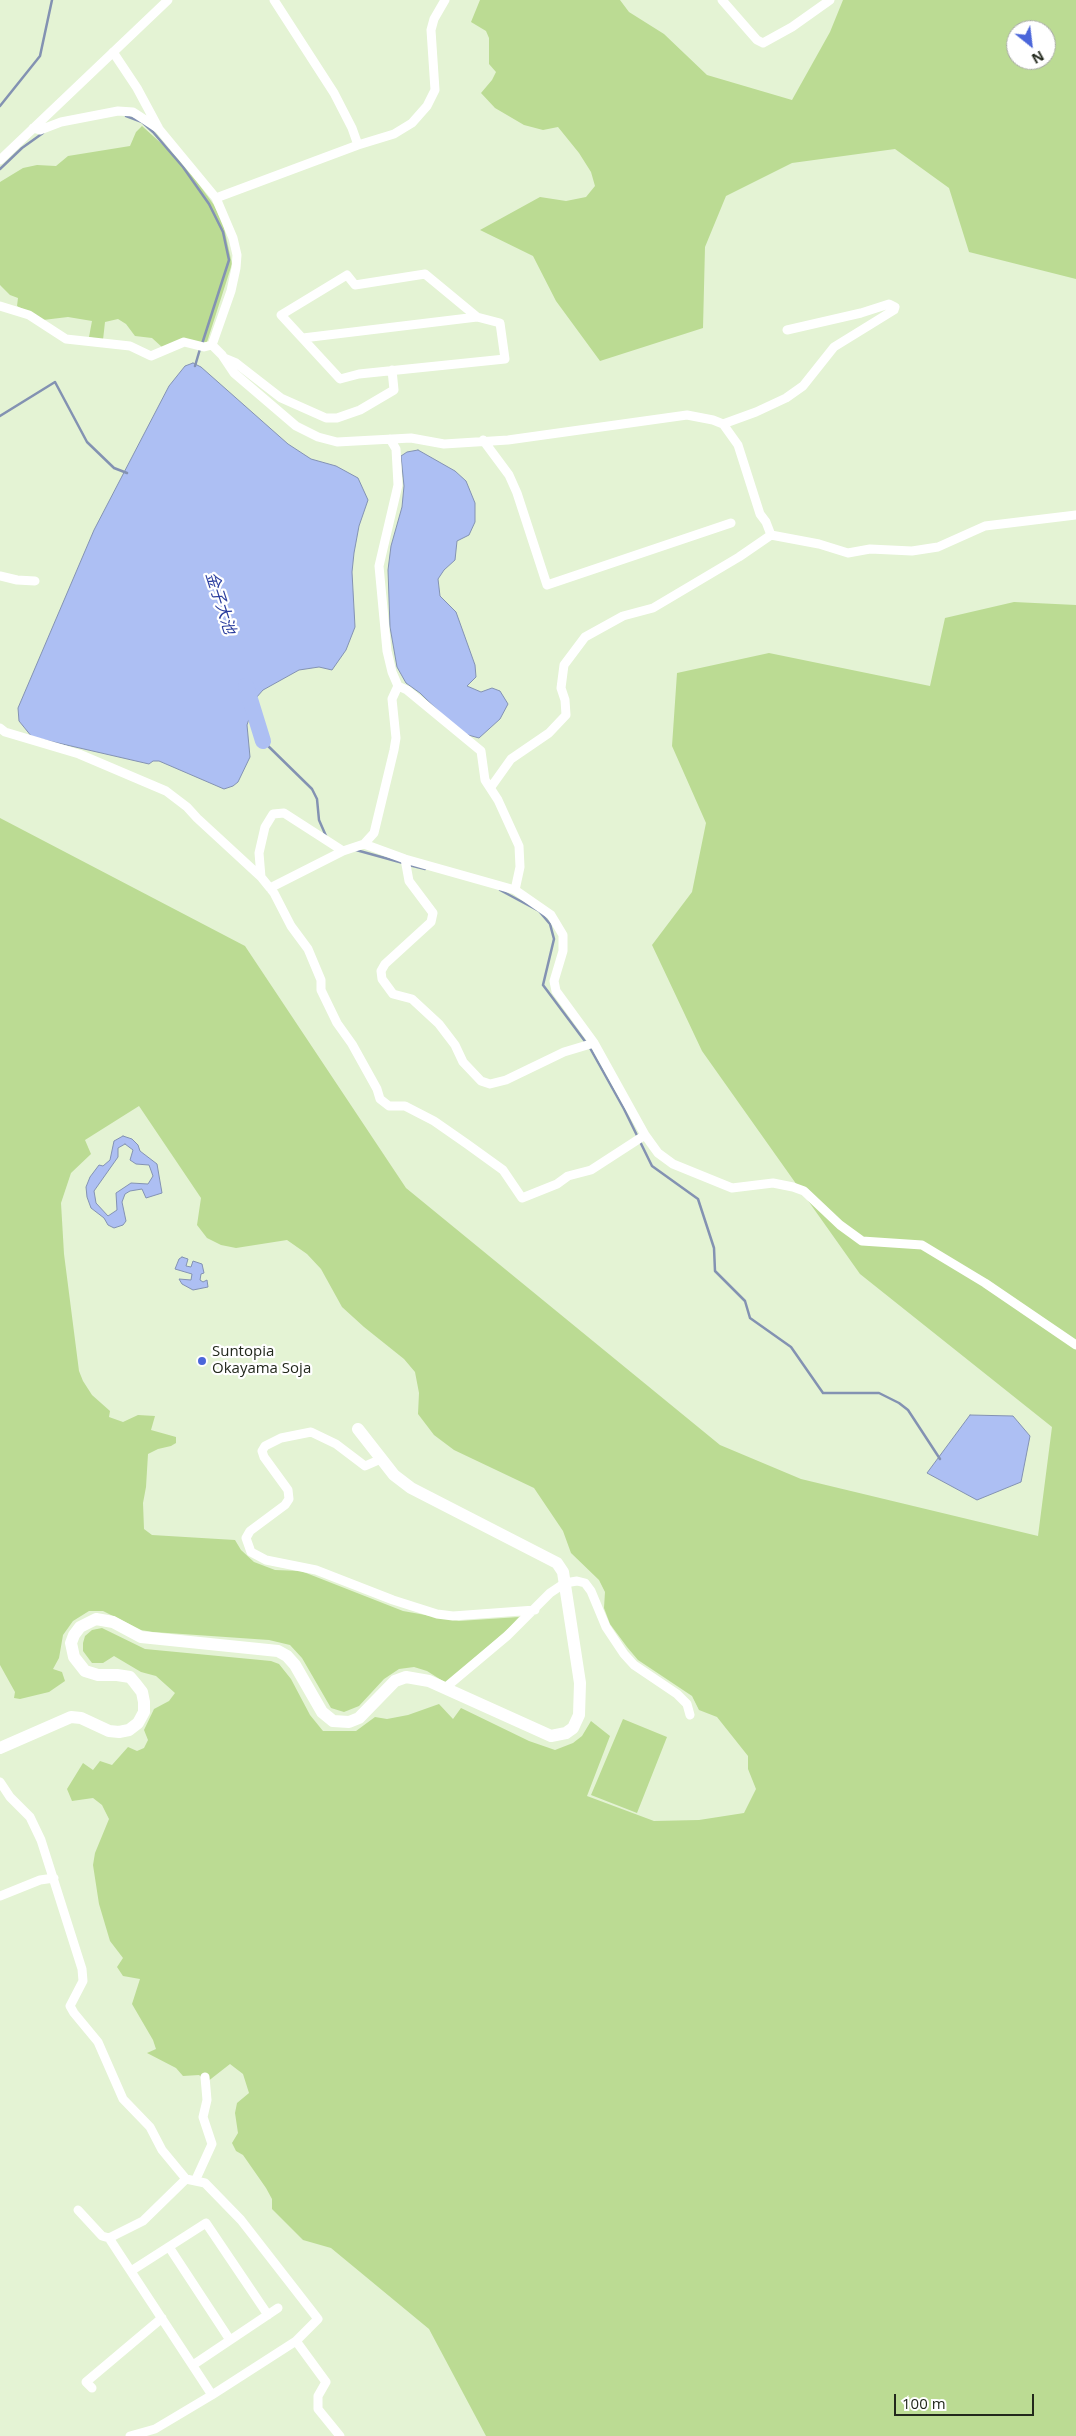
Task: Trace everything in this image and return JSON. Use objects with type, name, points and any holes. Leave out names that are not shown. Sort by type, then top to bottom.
[{"type":"street","points":[[0,160],[168,0]]},
{"type":"street","points":[[274,0],[334,94],[352,128],[358,145]]},
{"type":"street","points":[[216,198],[358,145],[394,134],[412,123],[427,106],[435,90],[432,30],[434,19],[445,0]]},
{"type":"street","points":[[722,0],[757,40],[763,43],[792,27],[830,0]]},
{"type":"street","points":[[113,52],[138,88],[159,130],[216,198],[233,238],[237,255],[231,291],[212,345]]},
{"type":"street","points":[[33,128],[40,130],[61,122],[118,111],[133,112],[159,130]]},
{"type":"street","points":[[425,274],[477,316],[500,324],[505,359],[392,370],[340,379],[303,338],[282,314],[347,275],[355,285],[425,274]]},
{"type":"street","points":[[212,345],[234,373],[272,407],[296,426],[318,438],[337,442],[411,438],[444,444],[483,440],[508,440],[687,415],[723,424],[786,398],[803,386],[834,347],[894,310],[895,307],[889,304],[861,314],[787,330]]},
{"type":"street","points":[[0,306],[29,315],[66,339],[130,346],[151,356],[184,342],[204,347],[212,345]]},
{"type":"street","points":[[303,338],[477,316]]},
{"type":"street","points":[[224,358],[236,362],[281,398],[326,418],[338,418],[360,410],[394,390],[392,370]]},
{"type":"street","points":[[723,424],[738,445],[760,514],[771,534]]},
{"type":"street","points":[[390,439],[396,448],[398,485],[379,566],[387,651],[392,672],[398,686],[407,690],[481,751],[485,780],[491,787],[519,846],[520,866],[515,890]]},
{"type":"street","points":[[483,440],[509,475],[517,493],[547,585],[731,523]]},
{"type":"street","points":[[491,787],[511,759],[549,732],[566,715],[565,700],[561,688],[564,665],[585,638],[623,616],[653,608],[739,556],[771,534],[819,544],[848,553],[870,549],[912,551],[938,547],[985,526],[1076,515]]},
{"type":"street","points":[[0,576],[17,580],[35,581]]},
{"type":"street","points":[[270,888],[343,850],[364,844],[374,833],[390,774],[396,738],[392,699],[398,686]]},
{"type":"street","points":[[0,728],[12,734],[80,754],[166,791],[188,807],[197,818],[261,876],[270,888],[291,926],[308,949],[321,980],[321,990],[337,1023],[352,1044],[377,1089],[380,1100],[389,1106],[404,1106],[434,1121],[503,1170],[522,1198],[557,1184],[568,1176],[591,1170],[645,1135]]},
{"type":"street","points":[[261,876],[259,852],[265,827],[273,814],[284,812],[343,850]]},
{"type":"street","points":[[364,844],[405,859],[515,890],[552,915],[563,935],[563,951],[554,981],[556,991],[594,1043],[645,1135],[658,1153],[673,1164],[732,1188],[773,1184],[792,1187],[804,1192],[840,1225],[862,1240],[922,1245],[986,1283],[1076,1346]]},
{"type":"street","points":[[405,859],[409,881],[433,913],[431,922],[386,964],[381,971],[382,979],[392,994],[412,999],[439,1024],[455,1045],[464,1062],[481,1081],[490,1084],[506,1080],[564,1052],[594,1043]]},
{"type":"street","points":[[0,1748],[71,1718],[81,1718],[109,1731],[119,1732],[129,1730],[138,1723],[144,1712],[144,1702],[142,1692],[135,1682],[130,1677],[117,1675],[98,1676],[85,1671],[74,1657],[72,1644],[74,1635],[80,1627],[96,1619],[113,1622],[141,1637],[278,1651],[287,1656],[295,1665],[322,1712],[333,1721],[349,1722],[359,1718],[395,1681],[406,1677],[422,1679],[445,1688],[551,1736],[566,1733],[573,1728],[579,1715],[581,1697],[565,1583],[563,1572],[557,1563],[411,1488],[394,1475],[358,1429]]},
{"type":"street","points":[[381,1459],[365,1466],[336,1444],[311,1432],[281,1438],[265,1446],[262,1451],[264,1457],[288,1490],[289,1499],[285,1505],[250,1531],[246,1538],[251,1552],[266,1560],[316,1570],[380,1595],[437,1614],[453,1616],[535,1610]]},
{"type":"street","points":[[445,1688],[488,1654],[535,1610],[550,1593],[565,1583],[577,1581],[585,1583],[606,1627],[624,1654],[634,1665],[682,1699],[687,1704],[690,1715]]},
{"type":"street","points":[[0,1782],[10,1797],[35,1826],[54,1878],[82,1969],[83,1981],[70,2006],[98,2042],[123,2099],[150,2128],[162,2150],[186,2179],[196,2180],[215,2191],[241,2220],[318,2319],[296,2341],[212,2395],[155,2429],[130,2436]]},
{"type":"street","points":[[0,1896],[34,1882],[54,1878]]},
{"type":"street","points":[[196,2180],[212,2144],[203,2117],[207,2100],[205,2077]]},
{"type":"street","points":[[109,2238],[143,2221],[186,2179]]},
{"type":"street","points":[[78,2210],[102,2236],[109,2238],[212,2395]]},
{"type":"street","points":[[131,2271],[206,2223],[268,2315]]},
{"type":"street","points":[[169,2247],[230,2340]]},
{"type":"street","points":[[193,2365],[278,2308]]},
{"type":"street","points":[[92,2388],[86,2382],[162,2318]]},
{"type":"street","points":[[296,2341],[326,2382],[318,2396],[318,2409],[340,2436]]},
{"type":"green space","points":[[480,0],[620,0],[629,12],[664,34],[707,75],[792,100],[830,32],[843,0],[1076,0],[1076,279],[969,252],[949,188],[895,149],[792,163],[726,196],[705,247],[703,328],[600,361],[556,301],[533,256],[480,230],[540,197],[566,201],[586,197],[595,186],[591,172],[579,153],[558,127],[543,130],[524,125],[495,108],[481,93],[496,72],[489,64],[489,38],[486,31],[471,22]]},
{"type":"green space","points":[[142,126],[184,164],[214,205],[223,223],[232,264],[207,342],[163,348],[152,338],[135,336],[126,324],[118,319],[105,322],[103,340],[89,337],[92,321],[68,317],[43,320],[17,306],[18,298],[10,295],[0,285],[0,182],[23,168],[37,165],[56,166],[68,156],[130,146],[136,132]]},
{"type":"green space","points":[[1014,602],[1076,605],[1076,2436],[486,2436],[429,2329],[331,2248],[303,2240],[272,2209],[272,2199],[266,2188],[243,2155],[236,2151],[232,2143],[238,2133],[235,2113],[237,2103],[249,2093],[243,2074],[230,2064],[207,2082],[199,2075],[183,2076],[176,2068],[147,2053],[156,2049],[153,2040],[132,2004],[140,1979],[123,1976],[117,1967],[123,1958],[110,1941],[99,1904],[93,1865],[95,1853],[109,1819],[102,1805],[93,1798],[72,1801],[67,1789],[83,1763],[93,1770],[100,1761],[112,1765],[128,1747],[137,1751],[144,1748],[148,1740],[144,1730],[154,1709],[169,1701],[175,1693],[156,1676],[141,1672],[114,1656],[103,1663],[92,1663],[83,1651],[85,1636],[92,1630],[102,1628],[145,1649],[271,1661],[279,1664],[291,1679],[310,1715],[323,1731],[356,1731],[375,1717],[387,1719],[408,1715],[439,1704],[453,1719],[461,1708],[529,1741],[555,1750],[573,1743],[582,1736],[591,1721],[610,1736],[587,1796],[654,1821],[699,1820],[744,1813],[756,1789],[748,1769],[748,1756],[717,1717],[699,1710],[692,1696],[638,1660],[627,1647],[610,1624],[604,1608],[605,1592],[599,1580],[571,1553],[563,1531],[534,1488],[454,1450],[434,1435],[418,1414],[419,1393],[415,1372],[404,1359],[342,1307],[321,1269],[307,1254],[287,1240],[236,1248],[221,1245],[207,1238],[197,1225],[201,1198],[139,1106],[85,1140],[91,1154],[71,1173],[61,1203],[64,1254],[79,1371],[83,1381],[92,1395],[110,1411],[109,1417],[123,1422],[138,1415],[155,1416],[151,1430],[176,1437],[176,1443],[148,1454],[143,1503],[144,1529],[152,1535],[235,1540],[241,1550],[254,1562],[275,1570],[301,1571],[403,1611],[459,1621],[519,1617],[446,1683],[427,1671],[414,1667],[399,1669],[384,1679],[359,1706],[344,1712],[331,1708],[302,1658],[290,1645],[269,1640],[141,1630],[103,1611],[89,1611],[73,1621],[63,1635],[59,1658],[53,1669],[62,1672],[65,1681],[49,1692],[20,1699],[14,1698],[15,1692],[0,1665],[0,818],[245,946],[406,1188],[720,1445],[801,1479],[1038,1536],[1052,1427],[860,1274],[702,1051],[652,945],[692,892],[706,823],[672,746],[677,673],[769,653],[930,686],[945,618]]},
{"type":"green space","points":[[623,1719],[667,1737],[637,1813],[591,1795]]},
{"type":"water","points":[[193,363],[201,367],[288,444],[311,459],[336,466],[358,478],[368,500],[359,526],[354,553],[352,572],[355,627],[346,650],[332,670],[319,667],[299,670],[263,690],[256,698],[247,725],[250,757],[238,782],[224,789],[159,761],[153,761],[149,764],[32,737],[19,721],[18,708],[94,530],[169,386],[185,366]]},
{"type":"water","points":[[418,450],[455,471],[466,481],[475,503],[475,522],[469,535],[457,541],[455,560],[444,570],[438,579],[440,596],[456,612],[475,665],[476,677],[467,686],[481,692],[492,688],[500,691],[508,704],[500,719],[479,738],[461,733],[420,693],[406,683],[397,667],[390,627],[388,570],[391,546],[402,507],[404,486],[401,456],[407,452]]},
{"type":"water","points":[[123,1136],[132,1139],[138,1145],[140,1151],[157,1164],[162,1193],[146,1198],[142,1189],[125,1194],[122,1202],[126,1221],[123,1225],[114,1228],[108,1225],[104,1218],[91,1208],[86,1187],[90,1177],[99,1165],[103,1166],[110,1160],[114,1141]],"holes":[[[125,1144],[133,1150],[130,1160],[136,1164],[149,1165],[153,1176],[148,1184],[131,1183],[116,1193],[117,1210],[108,1216],[96,1203],[94,1191],[118,1157],[118,1148]]]},
{"type":"water","points":[[182,1257],[188,1259],[186,1266],[191,1267],[193,1261],[202,1264],[204,1273],[201,1274],[200,1280],[203,1282],[207,1280],[208,1287],[193,1290],[182,1284],[179,1279],[191,1280],[192,1274],[175,1269],[179,1259]]},
{"type":"water","points":[[970,1415],[1013,1416],[1030,1436],[1021,1482],[977,1500],[927,1473]]},
{"type":"waterway","points":[[0,106],[40,56],[52,0]]},
{"type":"waterway","points":[[126,116],[142,122],[183,167],[209,204],[223,232],[229,260],[202,344]]},
{"type":"waterway","points":[[0,169],[22,148],[43,133]]},
{"type":"waterway","points":[[195,366],[200,349]]},
{"type":"waterway","points":[[0,416],[55,382],[87,442],[114,468],[127,473]]},
{"type":"waterway","name":"金子大池","points":[[246,686],[263,741]]},
{"type":"waterway","points":[[263,741],[312,789],[317,799],[319,820],[326,836]]},
{"type":"waterway","points":[[356,850],[403,863]]},
{"type":"waterway","points":[[409,865],[425,869]]},
{"type":"waterway","points":[[500,890],[539,911],[550,924],[554,939],[543,985],[590,1048],[624,1109],[652,1166],[698,1199],[714,1248],[715,1271],[745,1301],[750,1318],[791,1347],[823,1393],[879,1393],[899,1403],[908,1410],[940,1459]]},
{"type":"place","name":"Suntopia Okayama Soja","points":[[202,1361]]}]
